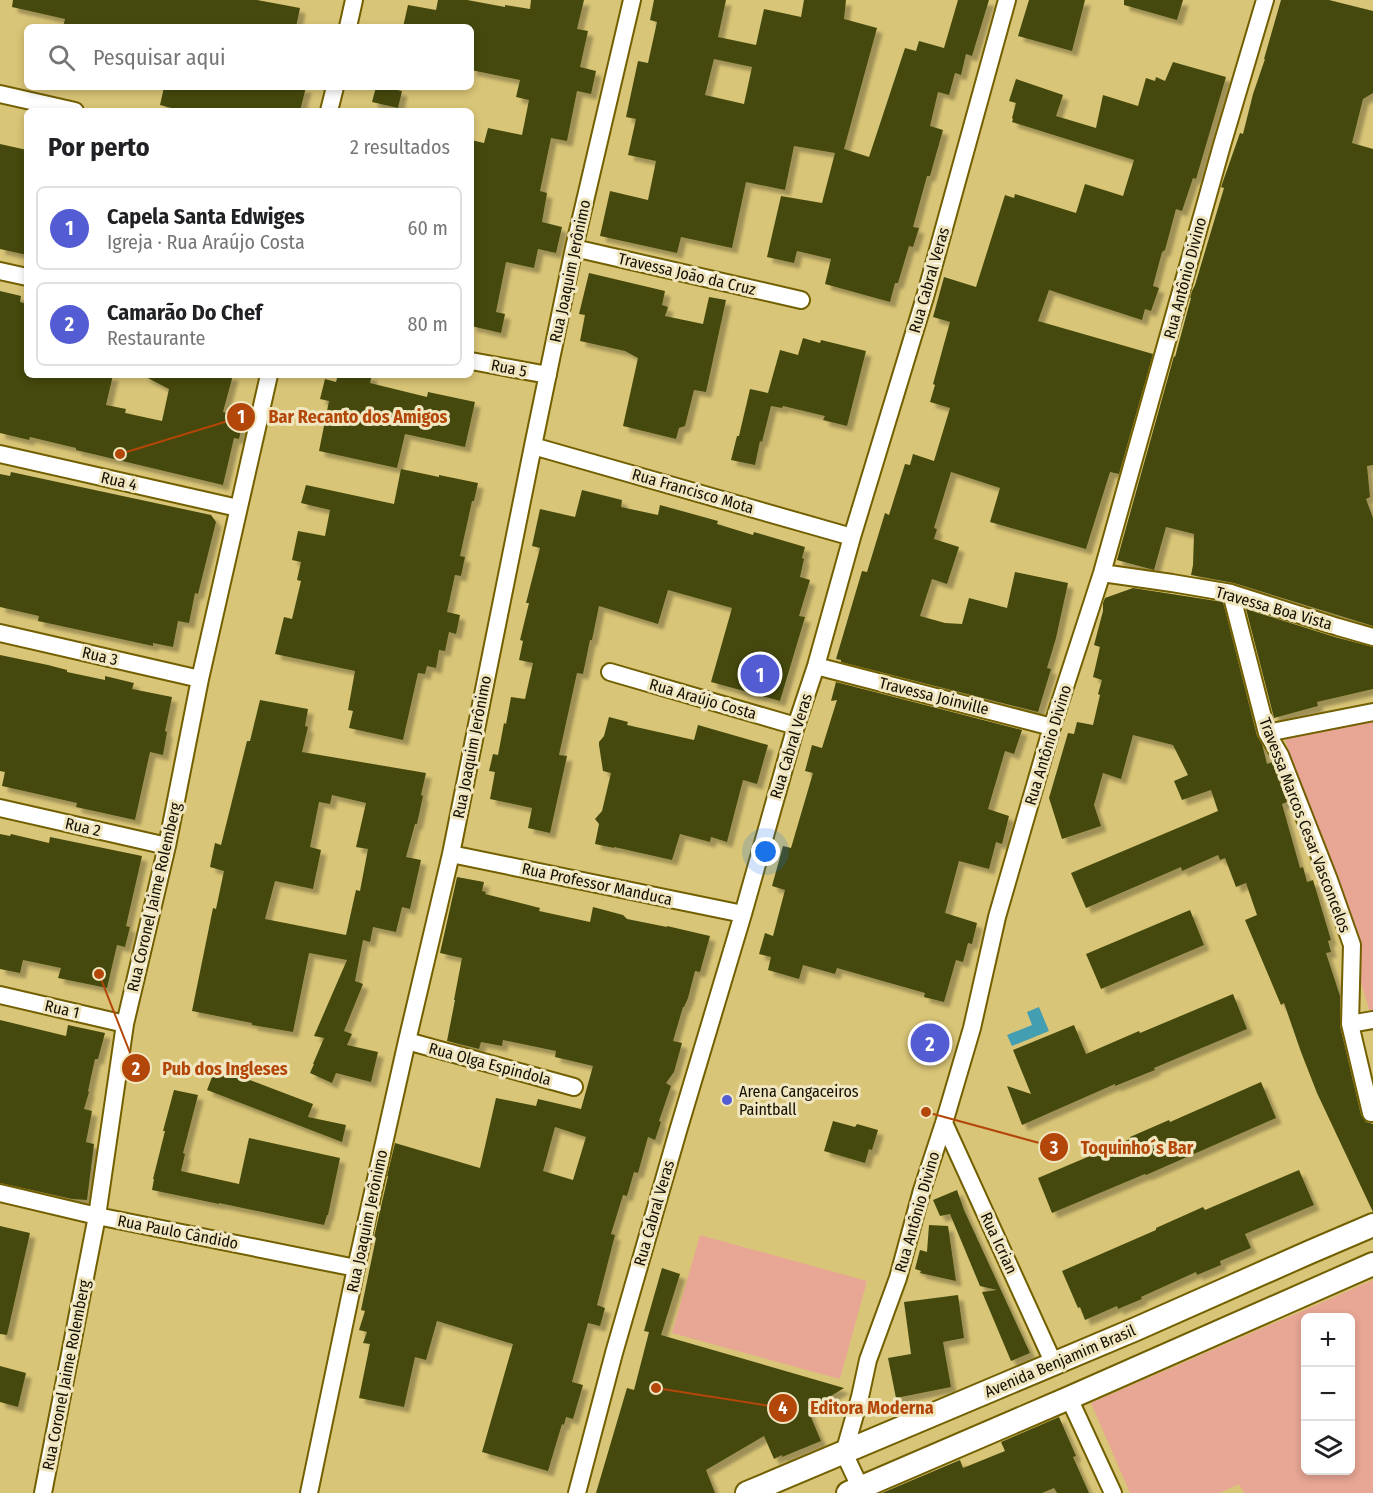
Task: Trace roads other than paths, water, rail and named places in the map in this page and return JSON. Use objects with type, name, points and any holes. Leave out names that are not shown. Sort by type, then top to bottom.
[{"type":"main road","name":"Avenida Benjamim Brasil","points":[[747,1493],[1054,1364],[1373,1225]]},
{"type":"main road","points":[[854,1490],[1373,1264]]},
{"type":"main road","points":[[1212,1295],[1228,1328]]},
{"type":"street","points":[[349,24],[354,0]]},
{"type":"street","name":"Rua Joaquim Jerônimo","points":[[309,1493],[406,1041],[451,854],[574,248],[632,0]]},
{"type":"street","name":"Rua Cabral Veras","points":[[577,1493],[614,1353],[678,1131],[796,726],[816,666],[852,537],[925,297],[1007,0]]},
{"type":"street","name":"Rua Antônio Divino","points":[[844,1453],[868,1360],[898,1278],[922,1190],[972,1028],[997,917],[1052,727],[1102,573],[1265,0]]},
{"type":"street","points":[[330,108],[334,90]]},
{"type":"street","points":[[0,94],[62,108]]},
{"type":"street","name":"Travessa João da Cruz","points":[[574,248],[801,300]]},
{"type":"street","points":[[0,271],[24,277]]},
{"type":"street","name":"Rua 5","points":[[474,362],[548,375]]},
{"type":"street","name":"Rua Coronel Jaime Rolemberg","points":[[43,1493],[97,1216],[125,1023],[167,846],[200,679],[267,378]]},
{"type":"street","name":"Rua Francisco Mota","points":[[533,446],[852,537]]},
{"type":"street","name":"Rua 4","points":[[0,454],[238,508]]},
{"type":"street","name":"Travessa Boa Vista","points":[[1102,573],[1231,593],[1373,636]]},
{"type":"street","name":"Travessa Marcos Cesar Vasconcelos","points":[[1231,593],[1267,733],[1280,755],[1352,945],[1350,1024],[1371,1113],[1373,1113]]},
{"type":"street","name":"Rua 3","points":[[0,633],[200,679]]},
{"type":"street","name":"Travessa Joinville","points":[[816,666],[1052,727]]},
{"type":"street","name":"Rua Araújo Costa","points":[[610,672],[796,726]]},
{"type":"street","points":[[1267,733],[1373,712]]},
{"type":"street","name":"Rua 2","points":[[0,808],[167,846]]},
{"type":"street","name":"Rua Professor Manduca","points":[[451,854],[743,914]]},
{"type":"street","name":"Rua 1","points":[[0,995],[125,1023]]},
{"type":"street","points":[[1350,1024],[1373,1020]]},
{"type":"street","name":"Rua Olga Espindola","points":[[406,1041],[574,1087]]},
{"type":"street","name":"Rua Icrian","points":[[944,1123],[1054,1364]]},
{"type":"street","name":"Rua Paulo Cândido","points":[[0,1193],[97,1216],[356,1268]]},
{"type":"street","points":[[1069,1398],[1113,1493]]},
{"type":"street","points":[[844,1453],[854,1490]]},
{"type":"water","points":[[1039,1007],[1049,1031],[1012,1046],[1007,1035],[1032,1025],[1027,1012]]},
{"type":"place","name":"Bar Recanto dos Amigos","points":[[120,454]]},
{"type":"place","name":"Capela Santa Edwiges","points":[[760,674]]},
{"type":"place","name":"Pub dos Ingleses","points":[[99,974]]},
{"type":"place","name":"Camarão Do Chef","points":[[930,1043]]},
{"type":"place","name":"Arena Cangaceiros Paintball","points":[[727,1100]]},
{"type":"place","name":"Toquinho´s Bar","points":[[926,1112]]},
{"type":"place","name":"Editora Moderna","points":[[656,1388]]}]
